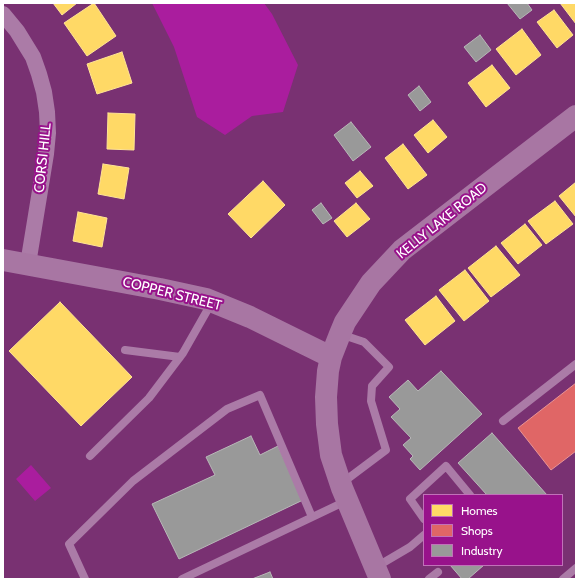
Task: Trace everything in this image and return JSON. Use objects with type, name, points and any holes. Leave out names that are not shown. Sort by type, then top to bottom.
[{"type":"street","name":"CORSI HILL","points":[[3,14],[18,31],[33,57],[44,92],[47,112],[48,133],[46,154],[28,264]]},
{"type":"street","name":"KELLY LAKE ROAD","points":[[378,573],[344,492],[331,455],[327,424],[328,371],[331,357],[345,322],[371,283],[402,250],[576,116]]},
{"type":"street","name":"COPPER STREET","points":[[3,260],[160,289],[212,302],[250,317],[331,357]]},
{"type":"lane","points":[[90,456],[149,398],[180,357],[212,302]]},
{"type":"lane","points":[[182,579],[312,517],[344,492],[386,450],[371,401],[372,386],[389,366],[364,342],[340,334]]},
{"type":"lane","points":[[125,350],[180,357]]},
{"type":"lane","points":[[503,421],[576,364]]},
{"type":"lane","points":[[86,579],[69,544],[133,481],[227,409],[260,395],[312,517]]},
{"type":"lane","points":[[423,518],[410,499],[446,466],[469,494]]},
{"type":"lane","points":[[378,573],[423,536]]},
{"type":"lane","points":[[563,579],[576,568]]},
{"type":"lane","points":[[429,579],[438,572]]},
{"type":"shaded area","points":[[152,3],[264,3],[272,14],[298,65],[283,112],[252,116],[225,135],[197,117],[174,47]]},
{"type":"shaded area","points":[[31,465],[51,488],[35,501],[16,479]]},
{"type":"building: Homes","points":[[53,3],[77,3],[62,15]]},
{"type":"building: Homes","points":[[94,3],[116,36],[87,56],[64,23]]},
{"type":"building: Homes","points":[[560,3],[576,3],[576,24]]},
{"type":"building: Homes","points":[[554,10],[573,35],[557,48],[537,22]]},
{"type":"building: Homes","points":[[522,29],[541,55],[516,75],[496,49]]},
{"type":"building: Homes","points":[[122,52],[132,83],[97,94],[87,64]]},
{"type":"building: Homes","points":[[492,65],[510,88],[486,107],[468,83]]},
{"type":"building: Homes","points":[[108,113],[135,114],[134,150],[107,149]]},
{"type":"building: Homes","points":[[433,120],[447,137],[428,153],[414,135]]},
{"type":"building: Homes","points":[[403,144],[427,175],[408,189],[385,158]]},
{"type":"building: Homes","points":[[103,164],[129,168],[124,199],[98,194]]},
{"type":"building: Homes","points":[[360,171],[373,186],[357,198],[345,183]]},
{"type":"building: Homes","points":[[263,181],[285,205],[251,238],[228,214]]},
{"type":"building: Homes","points":[[576,182],[576,217],[559,196]]},
{"type":"building: Homes","points":[[555,201],[573,224],[546,244],[528,221]]},
{"type":"building: Homes","points":[[356,203],[370,219],[347,237],[334,221]]},
{"type":"building: Homes","points":[[78,212],[107,218],[102,247],[73,241]]},
{"type":"building: Homes","points":[[525,224],[542,245],[518,264],[501,243]]},
{"type":"building: Homes","points":[[496,246],[520,275],[491,297],[468,268]]},
{"type":"building: Homes","points":[[465,270],[489,301],[464,321],[439,290]]},
{"type":"building: Homes","points":[[436,296],[455,321],[425,345],[405,320]]},
{"type":"building: Homes","points":[[60,302],[132,377],[81,426],[9,351]]},
{"type":"building: Shops","points":[[576,383],[576,451],[551,470],[518,428]]},
{"type":"building: Industry","points":[[507,3],[527,3],[532,10],[520,19]]},
{"type":"building: Industry","points":[[480,35],[491,50],[476,62],[464,47]]},
{"type":"building: Industry","points":[[419,86],[431,102],[420,111],[408,95]]},
{"type":"building: Industry","points":[[351,122],[371,147],[353,161],[334,135]]},
{"type":"building: Industry","points":[[321,203],[332,218],[323,224],[312,210]]},
{"type":"building: Industry","points":[[441,371],[482,414],[420,470],[410,459],[413,456],[403,445],[411,438],[391,417],[400,409],[389,397],[408,380],[418,391]]},
{"type":"building: Industry","points":[[492,433],[546,494],[486,494],[458,463]]},
{"type":"building: Industry","points":[[251,436],[260,455],[278,446],[303,500],[179,559],[152,504],[215,475],[206,457]]},
{"type":"building: Industry","points":[[451,566],[483,566],[468,579],[462,579]]},
{"type":"building: Industry","points":[[270,572],[273,579],[252,579]]}]
